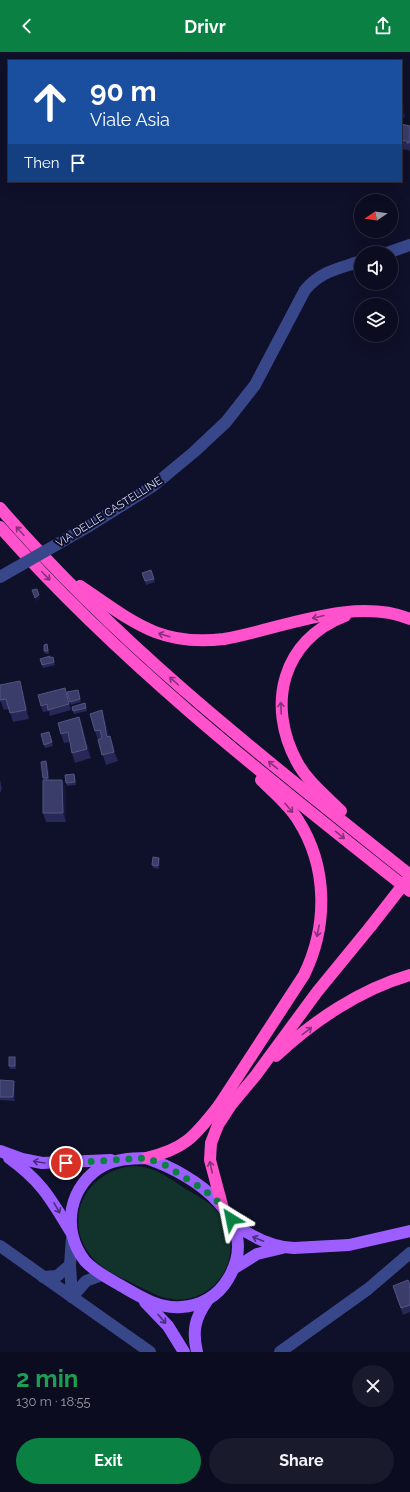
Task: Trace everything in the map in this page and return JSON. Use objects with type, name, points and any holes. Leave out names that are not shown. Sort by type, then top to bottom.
[{"type":"highway","points":[[0,508],[56,569],[131,643],[191,697],[410,876],[317,992],[256,1075],[224,1114],[211,1143],[211,1168],[222,1205]]},
{"type":"highway","points":[[0,527],[70,601],[122,650],[213,730],[410,891]]},
{"type":"highway","points":[[56,569],[131,621],[155,633],[182,640],[212,641],[224,639],[331,614],[381,611],[410,619]]},
{"type":"highway","points":[[357,612],[317,631],[301,647],[285,676],[281,710],[286,739],[297,763],[303,772],[391,860]]},
{"type":"highway","points":[[213,730],[298,819],[306,834],[315,858],[322,899],[316,943],[311,960],[304,975],[216,1110]]},
{"type":"highway","points":[[256,1075],[283,1050],[330,1014],[368,992],[410,975]]},
{"type":"highway","points":[[146,1158],[167,1153],[180,1147],[197,1133],[293,1018],[317,992]]},
{"type":"main road","points":[[0,1151],[22,1159],[42,1163],[146,1158],[175,1171],[203,1189],[222,1205],[234,1224],[238,1247],[233,1269],[222,1287],[208,1301],[197,1316],[194,1337],[197,1352]]},
{"type":"main road","points":[[0,1151],[25,1170],[43,1188],[72,1234],[83,1257],[102,1275],[133,1293],[157,1304],[170,1307],[185,1307],[208,1301]]},
{"type":"main road","points":[[72,1234],[72,1208],[80,1188],[94,1172],[106,1164],[120,1160]]},
{"type":"main road","points":[[234,1224],[255,1238],[285,1248]]},
{"type":"main road","points":[[233,1269],[257,1254],[285,1248],[311,1248],[349,1245],[410,1231]]},
{"type":"main road","points":[[133,1293],[161,1318],[184,1352]]},
{"type":"street","points":[[398,249],[410,245]]},
{"type":"street","name":"VIA DELLE CASTELLINE","points":[[0,577],[89,526],[153,486],[213,434],[255,385],[304,290],[315,278],[354,263]]},
{"type":"street","points":[[72,1234],[70,1265],[72,1297]]},
{"type":"street","points":[[0,1246],[150,1352]]},
{"type":"street","points":[[280,1352],[368,1289],[410,1252]]},
{"type":"street","points":[[43,1277],[57,1276],[70,1265]]},
{"type":"street","points":[[72,1297],[86,1281],[102,1275]]},
{"type":"green space","points":[[135,1166],[155,1170],[200,1197],[214,1208],[225,1223],[229,1232],[230,1241],[229,1260],[221,1277],[210,1289],[191,1298],[179,1300],[161,1297],[110,1272],[98,1263],[88,1252],[81,1237],[78,1222],[80,1208],[85,1195],[94,1184],[105,1175],[119,1169]]},
{"type":"building","points":[[402,124],[410,126],[409,143],[407,143],[407,141],[402,140]]},
{"type":"building","points":[[151,570],[154,579],[145,581],[142,573]]},
{"type":"building","points":[[37,589],[39,595],[35,598],[32,590]]},
{"type":"building","points":[[47,644],[48,651],[44,651],[44,645]]},
{"type":"building","points":[[50,656],[50,658],[53,657],[54,662],[42,665],[40,659]]},
{"type":"building","points":[[20,681],[26,710],[10,713],[6,699],[0,700],[0,685]]},
{"type":"building","points":[[65,688],[69,704],[48,710],[47,704],[41,706],[38,695]]},
{"type":"building","points":[[78,690],[80,699],[70,702],[67,692]]},
{"type":"building","points":[[85,703],[86,708],[73,711],[72,707]]},
{"type":"building","points":[[102,710],[107,737],[110,736],[114,752],[102,755],[98,740],[102,738],[100,730],[95,731],[90,714]]},
{"type":"building","points":[[79,717],[87,749],[72,753],[68,732],[61,734],[58,723]]},
{"type":"building","points":[[49,732],[52,742],[44,745],[41,734]]},
{"type":"building","points":[[46,761],[48,778],[43,778],[41,762]]},
{"type":"building","points":[[74,774],[75,782],[66,783],[65,775]]},
{"type":"building","points":[[43,780],[62,780],[63,813],[43,813]]},
{"type":"building","points":[[153,857],[159,858],[158,866],[152,865]]},
{"type":"building","points":[[9,1057],[15,1057],[15,1066],[9,1066]]},
{"type":"building","points":[[0,1080],[14,1081],[13,1097],[0,1097]]},
{"type":"building","points":[[408,1280],[410,1285],[410,1305],[401,1308],[393,1286]]},
{"type":"route","points":[[66,1163],[146,1158],[165,1165],[213,1196],[222,1205],[231,1219]]}]
